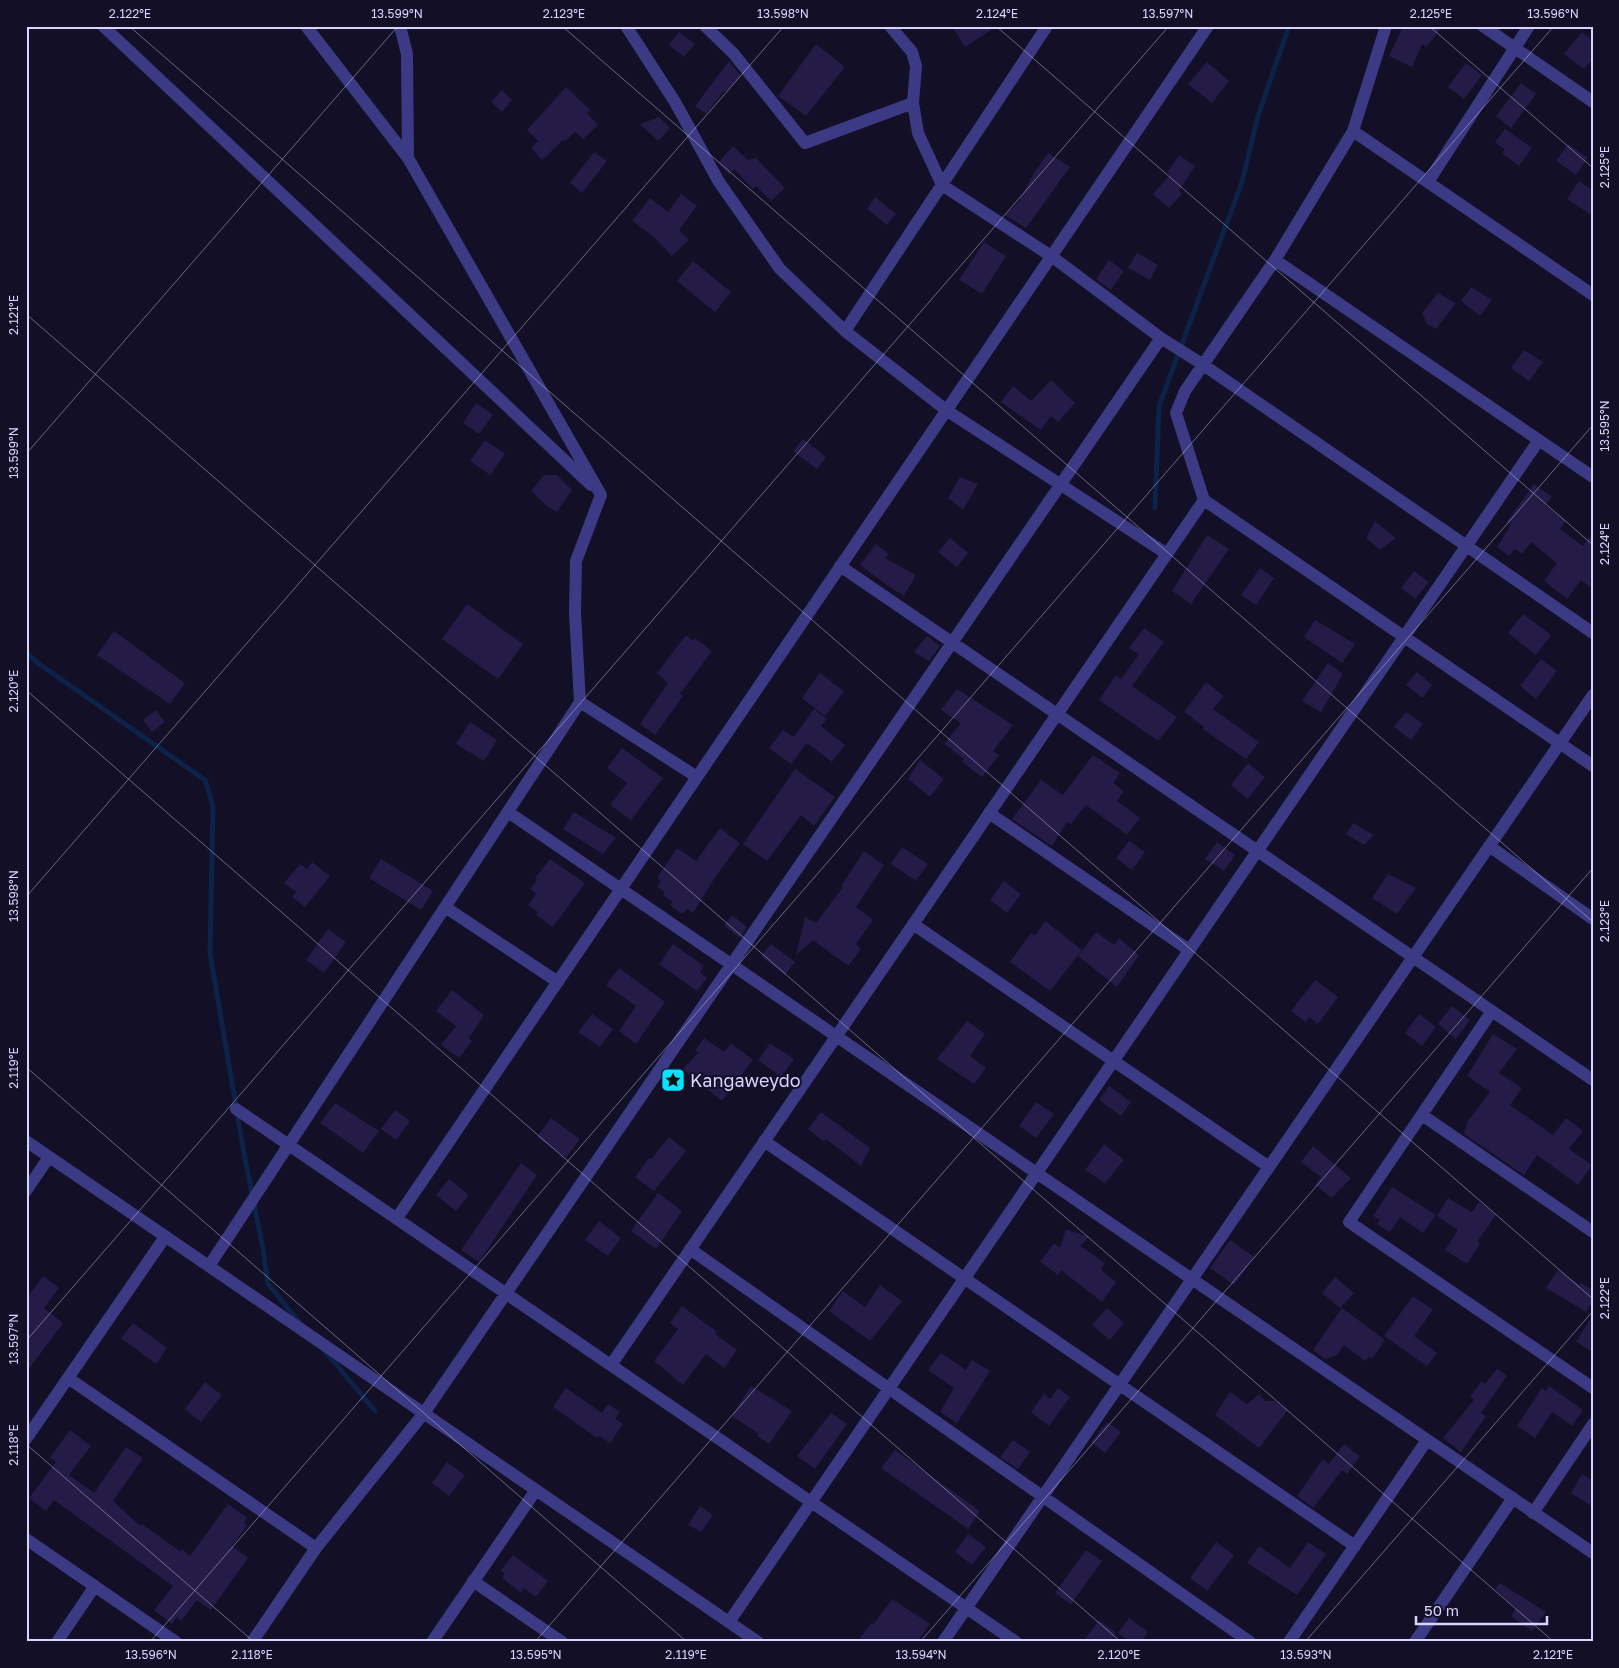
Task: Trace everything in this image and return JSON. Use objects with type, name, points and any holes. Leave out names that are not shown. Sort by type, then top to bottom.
[{"type":"street","points":[[104,26],[601,495]]},
{"type":"street","points":[[306,26],[408,158],[601,495]]},
{"type":"street","points":[[400,26],[407,54],[408,158]]},
{"type":"street","points":[[626,26],[675,102],[719,182],[746,224],[780,269],[846,331],[946,410],[1167,554]]},
{"type":"street","points":[[705,26],[733,53],[805,143],[913,103]]},
{"type":"street","points":[[890,26],[912,52],[916,66],[913,103],[918,133],[942,185],[1051,256],[1161,338],[1202,364],[1593,632]]},
{"type":"street","points":[[846,331],[1046,26]]},
{"type":"street","points":[[397,1218],[1208,26]]},
{"type":"street","points":[[1386,26],[1353,131],[1274,260],[1185,391],[1176,413],[1204,500],[1593,766]]},
{"type":"street","points":[[1483,26],[1593,102]]},
{"type":"street","points":[[1428,182],[1529,26]]},
{"type":"street","points":[[1353,131],[1593,294]]},
{"type":"street","points":[[1274,260],[1593,477]]},
{"type":"street","points":[[252,1642],[316,1548],[424,1413],[1161,338]]},
{"type":"street","points":[[729,1622],[1114,1061],[1256,850],[1539,440]]},
{"type":"street","points":[[209,1266],[580,702],[575,613],[576,562],[601,495]]},
{"type":"street","points":[[611,1365],[1204,500]]},
{"type":"street","points":[[840,566],[1593,1080]]},
{"type":"street","points":[[943,1642],[1593,695]]},
{"type":"street","points":[[580,702],[696,777]]},
{"type":"street","points":[[508,812],[1593,1553]]},
{"type":"street","points":[[989,813],[1189,950]]},
{"type":"street","points":[[1489,846],[1593,919]]},
{"type":"street","points":[[445,907],[558,982]]},
{"type":"street","points":[[913,924],[1269,1167]]},
{"type":"street","points":[[1492,1011],[1349,1222],[1593,1388]]},
{"type":"street","points":[[236,1109],[1016,1642]]},
{"type":"street","points":[[1422,1115],[1593,1232]]},
{"type":"street","points":[[26,1141],[758,1642]]},
{"type":"street","points":[[764,1141],[1355,1546]]},
{"type":"street","points":[[26,1191],[49,1157]]},
{"type":"street","points":[[26,1439],[165,1236]]},
{"type":"street","points":[[690,1249],[1250,1642]]},
{"type":"street","points":[[68,1378],[316,1548]]},
{"type":"street","points":[[1533,1512],[1593,1424]]},
{"type":"street","points":[[1289,1642],[1428,1440]]},
{"type":"street","points":[[432,1642],[536,1490]]},
{"type":"street","points":[[1415,1642],[1513,1498]]},
{"type":"street","points":[[26,1540],[176,1642]]},
{"type":"street","points":[[473,1581],[562,1642]]},
{"type":"street","points":[[56,1642],[95,1586]]},
{"type":"building","points":[[952,26],[997,26],[965,47]]},
{"type":"building","points":[[1403,26],[1443,26],[1426,47],[1422,44],[1412,67],[1389,56]]},
{"type":"building","points":[[679,32],[695,44],[684,57],[669,45]]},
{"type":"building","points":[[1582,32],[1593,41],[1593,59],[1584,69],[1564,54]]},
{"type":"building","points":[[816,44],[845,67],[806,116],[778,96]]},
{"type":"building","points":[[729,61],[741,76],[726,92],[724,91],[706,114],[695,106]]},
{"type":"building","points":[[1207,62],[1229,81],[1212,103],[1188,84]]},
{"type":"building","points":[[1466,63],[1482,75],[1464,99],[1448,87]]},
{"type":"building","points":[[1521,83],[1536,94],[1511,128],[1496,116]]},
{"type":"building","points":[[566,87],[590,110],[587,113],[598,125],[583,139],[575,132],[565,141],[563,140],[542,160],[531,148],[538,141],[527,130]]},
{"type":"building","points":[[502,90],[512,100],[502,112],[491,102]]},
{"type":"building","points":[[659,117],[670,128],[658,141],[640,124]]},
{"type":"building","points":[[1505,129],[1532,148],[1519,166],[1502,153],[1505,150],[1495,142]]},
{"type":"building","points":[[1568,144],[1588,158],[1576,175],[1556,161]]},
{"type":"building","points":[[733,146],[748,160],[756,158],[785,188],[771,201],[756,186],[753,189],[734,169],[729,174],[718,163]]},
{"type":"building","points":[[594,152],[607,161],[582,193],[570,183]]},
{"type":"building","points":[[1048,153],[1070,167],[1026,228],[1005,215],[1018,203],[1032,176]]},
{"type":"building","points":[[1179,155],[1195,166],[1179,191],[1182,194],[1169,208],[1153,194],[1170,175],[1167,173]]},
{"type":"building","points":[[1579,181],[1593,191],[1593,216],[1567,199]]},
{"type":"building","points":[[681,194],[697,206],[679,230],[689,240],[672,256],[653,236],[632,221],[650,198],[668,212]]},
{"type":"building","points":[[875,197],[896,214],[887,225],[867,209]]},
{"type":"building","points":[[984,242],[1006,256],[982,294],[959,280]]},
{"type":"building","points":[[1137,253],[1158,265],[1150,280],[1128,268]]},
{"type":"building","points":[[1109,260],[1124,271],[1111,290],[1096,279]]},
{"type":"building","points":[[693,261],[731,292],[715,312],[677,281]]},
{"type":"building","points":[[1471,287],[1492,300],[1480,316],[1461,301]]},
{"type":"building","points":[[1438,293],[1456,303],[1436,329],[1427,324],[1422,313]]},
{"type":"building","points":[[1524,350],[1543,362],[1529,381],[1511,368]]},
{"type":"building","points":[[1051,380],[1075,403],[1058,422],[1051,416],[1041,430],[1001,402],[1013,386],[1031,401]]},
{"type":"building","points":[[476,403],[493,415],[479,434],[463,423]]},
{"type":"building","points":[[803,439],[826,457],[817,469],[793,451]]},
{"type":"building","points":[[485,440],[505,454],[490,475],[470,461]]},
{"type":"building","points":[[544,475],[557,475],[572,490],[557,512],[548,507],[531,491]]},
{"type":"building","points":[[960,477],[978,484],[963,510],[948,498]]},
{"type":"building","points":[[1534,484],[1552,497],[1545,505],[1566,521],[1560,529],[1583,546],[1593,533],[1593,589],[1581,580],[1567,599],[1544,581],[1557,563],[1531,542],[1522,554],[1515,549],[1509,556],[1497,547],[1511,525],[1507,522]]},
{"type":"building","points":[[1375,521],[1396,538],[1380,550],[1366,538]]},
{"type":"building","points":[[1207,535],[1229,549],[1191,604],[1172,591]]},
{"type":"building","points":[[950,538],[968,553],[957,567],[938,552]]},
{"type":"building","points":[[876,544],[889,554],[885,558],[916,575],[904,596],[860,565]]},
{"type":"building","points":[[1260,568],[1274,578],[1256,605],[1241,595]]},
{"type":"building","points":[[1414,571],[1429,582],[1415,599],[1401,588]]},
{"type":"building","points":[[467,604],[523,644],[498,679],[442,639]]},
{"type":"building","points":[[1523,614],[1551,635],[1536,655],[1508,633]]},
{"type":"building","points":[[1315,620],[1355,644],[1342,663],[1304,637]]},
{"type":"building","points":[[1144,628],[1164,642],[1132,686],[1177,717],[1158,741],[1099,700],[1116,675],[1121,679],[1139,654],[1129,648]]},
{"type":"building","points":[[114,631],[185,683],[170,704],[97,655]]},
{"type":"building","points":[[686,635],[693,641],[695,638],[712,651],[680,694],[683,696],[655,735],[640,724],[668,683],[657,673]]},
{"type":"building","points":[[927,636],[940,646],[929,661],[914,652]]},
{"type":"building","points":[[1541,659],[1557,671],[1536,699],[1520,686]]},
{"type":"building","points":[[1328,663],[1343,674],[1321,712],[1302,701]]},
{"type":"building","points":[[1417,672],[1432,685],[1423,698],[1406,685]]},
{"type":"building","points":[[820,673],[844,691],[825,716],[802,698]]},
{"type":"building","points":[[1206,682],[1224,696],[1213,709],[1259,742],[1246,759],[1203,729],[1204,727],[1184,712]]},
{"type":"building","points":[[957,689],[1013,725],[993,751],[999,755],[982,777],[962,762],[964,759],[944,744],[961,723],[941,710]]},
{"type":"building","points":[[814,709],[827,719],[821,726],[845,745],[832,762],[807,743],[791,764],[769,748],[783,730],[794,737]]},
{"type":"building","points":[[156,710],[165,722],[152,732],[143,720]]},
{"type":"building","points":[[1406,712],[1423,724],[1411,740],[1394,727]]},
{"type":"building","points":[[470,722],[497,740],[484,761],[456,744]]},
{"type":"building","points":[[622,748],[663,778],[631,820],[610,805],[627,783],[607,768]]},
{"type":"building","points":[[1093,755],[1120,773],[1113,783],[1124,791],[1117,801],[1140,818],[1127,835],[1086,805],[1071,824],[1067,822],[1052,846],[1012,819],[1041,780],[1063,795]]},
{"type":"building","points":[[920,760],[944,779],[930,797],[908,779]]},
{"type":"building","points":[[1248,763],[1265,777],[1248,799],[1231,785]]},
{"type":"building","points":[[795,769],[835,797],[814,826],[801,815],[767,861],[743,844]]},
{"type":"building","points":[[574,812],[616,838],[603,854],[563,829]]},
{"type":"building","points":[[1353,823],[1374,835],[1364,845],[1346,834]]},
{"type":"building","points":[[720,828],[740,843],[716,876],[693,913],[687,909],[682,914],[670,905],[673,902],[663,895],[665,892],[657,887],[661,881],[657,878],[677,848],[696,861]]},
{"type":"building","points":[[1129,841],[1145,852],[1132,870],[1116,858]]},
{"type":"building","points":[[1217,842],[1235,855],[1224,871],[1205,859]]},
{"type":"building","points":[[902,847],[928,864],[916,881],[891,864]]},
{"type":"building","points":[[864,851],[884,865],[856,907],[873,920],[856,944],[861,949],[848,966],[813,940],[796,955],[805,917],[816,923],[843,887],[841,886]]},
{"type":"building","points":[[381,859],[433,891],[421,910],[369,878]]},
{"type":"building","points":[[550,859],[585,883],[553,927],[536,915],[538,912],[528,905],[536,894],[530,889],[537,880],[535,878]]},
{"type":"building","points":[[312,862],[330,876],[305,907],[292,897],[296,892],[284,883],[300,864],[307,869]]},
{"type":"building","points":[[1388,874],[1416,888],[1397,914],[1372,898]]},
{"type":"building","points":[[1004,881],[1021,894],[1007,913],[990,900]]},
{"type":"building","points":[[732,915],[747,927],[740,938],[724,926]]},
{"type":"building","points":[[1045,921],[1082,950],[1050,991],[1010,962],[1031,933],[1035,936]]},
{"type":"building","points":[[328,929],[346,942],[324,973],[306,960]]},
{"type":"building","points":[[1096,932],[1114,945],[1119,938],[1139,955],[1117,987],[1078,956]]},
{"type":"building","points":[[673,944],[704,966],[700,972],[707,978],[697,991],[659,964]]},
{"type":"building","points":[[771,944],[795,962],[785,975],[761,956]]},
{"type":"building","points":[[619,968],[665,1002],[636,1044],[619,1031],[636,1006],[606,985]]},
{"type":"building","points":[[1315,980],[1338,997],[1318,1024],[1309,1017],[1306,1022],[1291,1011]]},
{"type":"building","points":[[452,990],[484,1015],[469,1038],[472,1041],[459,1058],[441,1045],[456,1026],[436,1011]]},
{"type":"building","points":[[1452,1006],[1470,1020],[1456,1039],[1438,1024]]},
{"type":"building","points":[[592,1014],[613,1029],[600,1047],[578,1032]]},
{"type":"building","points":[[1419,1014],[1436,1027],[1422,1046],[1405,1033]]},
{"type":"building","points":[[967,1021],[985,1034],[970,1056],[986,1068],[974,1084],[937,1059]]},
{"type":"building","points":[[1493,1034],[1517,1049],[1499,1073],[1522,1088],[1510,1105],[1553,1135],[1566,1118],[1583,1131],[1569,1149],[1592,1165],[1578,1185],[1537,1155],[1524,1175],[1464,1134],[1467,1122],[1490,1092],[1467,1076]]},
{"type":"building","points":[[704,1038],[724,1052],[731,1043],[753,1060],[722,1101],[683,1069],[698,1053],[695,1050]]},
{"type":"building","points":[[770,1043],[794,1059],[781,1077],[758,1060]]},
{"type":"building","points":[[1109,1086],[1131,1102],[1121,1116],[1099,1100]]},
{"type":"building","points":[[1036,1102],[1054,1114],[1036,1138],[1019,1126]]},
{"type":"building","points":[[335,1103],[379,1131],[363,1153],[320,1123]]},
{"type":"building","points":[[395,1110],[410,1121],[396,1140],[381,1129]]},
{"type":"building","points":[[821,1112],[870,1148],[861,1166],[826,1139],[824,1142],[808,1129]]},
{"type":"building","points":[[551,1118],[580,1139],[566,1158],[537,1137]]},
{"type":"building","points":[[669,1137],[686,1151],[654,1191],[635,1177],[649,1158],[651,1159]]},
{"type":"building","points":[[1104,1144],[1124,1160],[1105,1183],[1085,1170]]},
{"type":"building","points":[[1313,1146],[1351,1178],[1332,1198],[1315,1185],[1321,1177],[1301,1162]]},
{"type":"building","points":[[521,1163],[537,1175],[479,1262],[461,1250]]},
{"type":"building","points":[[449,1179],[469,1195],[456,1211],[436,1195]]},
{"type":"building","points":[[1392,1187],[1436,1215],[1423,1233],[1400,1217],[1390,1232],[1377,1224],[1380,1220],[1373,1216]]},
{"type":"building","points":[[658,1193],[682,1211],[656,1249],[631,1231]]},
{"type":"building","points":[[1448,1198],[1472,1212],[1479,1202],[1496,1215],[1477,1242],[1480,1244],[1467,1264],[1445,1250],[1458,1230],[1437,1216]]},
{"type":"building","points":[[599,1221],[621,1238],[608,1256],[585,1240]]},
{"type":"building","points":[[1066,1229],[1089,1237],[1080,1246],[1105,1263],[1101,1270],[1116,1282],[1102,1302],[1061,1270],[1058,1275],[1040,1262],[1054,1243],[1060,1248]]},
{"type":"building","points":[[1230,1240],[1254,1257],[1234,1285],[1210,1268]]},
{"type":"building","points":[[1558,1270],[1580,1285],[1581,1283],[1593,1290],[1593,1301],[1586,1312],[1546,1288]]},
{"type":"building","points":[[43,1276],[59,1288],[44,1308],[63,1323],[26,1373],[26,1299]]},
{"type":"building","points":[[1335,1277],[1354,1293],[1340,1308],[1322,1293]]},
{"type":"building","points":[[880,1285],[902,1301],[870,1341],[829,1311],[843,1291],[865,1307]]},
{"type":"building","points":[[1413,1296],[1433,1310],[1414,1336],[1437,1353],[1427,1366],[1384,1336]]},
{"type":"building","points":[[682,1306],[717,1332],[715,1334],[737,1350],[724,1368],[706,1354],[683,1385],[654,1361],[678,1329],[670,1323]]},
{"type":"building","points":[[1107,1308],[1124,1323],[1110,1340],[1092,1325]]},
{"type":"building","points":[[1342,1308],[1385,1340],[1372,1359],[1369,1356],[1365,1361],[1344,1345],[1337,1355],[1325,1359],[1313,1350]]},
{"type":"building","points":[[1593,1315],[1593,1352],[1576,1342]]},
{"type":"building","points":[[133,1323],[167,1348],[156,1364],[121,1338]]},
{"type":"building","points":[[941,1353],[966,1370],[972,1360],[990,1371],[957,1423],[940,1412],[954,1388],[928,1370]]},
{"type":"building","points":[[1497,1369],[1507,1376],[1481,1413],[1486,1416],[1461,1452],[1443,1438],[1474,1400],[1470,1397],[1481,1382],[1485,1384]]},
{"type":"building","points":[[205,1382],[222,1395],[201,1422],[185,1409]]},
{"type":"building","points":[[751,1386],[792,1411],[769,1444],[757,1436],[759,1434],[732,1416]]},
{"type":"building","points":[[1549,1386],[1583,1410],[1572,1426],[1552,1412],[1535,1438],[1517,1426],[1542,1388],[1546,1391]]},
{"type":"building","points":[[566,1388],[602,1413],[608,1404],[620,1412],[615,1419],[623,1424],[610,1443],[599,1436],[597,1438],[553,1407]]},
{"type":"building","points":[[1058,1388],[1070,1397],[1049,1426],[1031,1412],[1044,1394],[1050,1399]]},
{"type":"building","points":[[1230,1392],[1247,1404],[1260,1394],[1265,1401],[1275,1401],[1288,1410],[1259,1448],[1215,1415]]},
{"type":"building","points":[[831,1413],[847,1424],[815,1469],[797,1456]]},
{"type":"building","points":[[1107,1422],[1121,1432],[1105,1453],[1091,1442]]},
{"type":"building","points":[[70,1430],[91,1446],[69,1475],[94,1493],[126,1447],[143,1458],[113,1501],[140,1526],[142,1524],[190,1556],[228,1504],[247,1518],[244,1523],[247,1526],[232,1546],[248,1558],[211,1610],[197,1600],[181,1621],[177,1617],[172,1624],[154,1610],[173,1586],[54,1500],[46,1511],[29,1498],[56,1462],[50,1457]]},
{"type":"building","points":[[1013,1440],[1030,1452],[1018,1469],[1000,1457]]},
{"type":"building","points":[[1344,1444],[1360,1456],[1347,1474],[1342,1470],[1313,1508],[1297,1496],[1323,1459],[1329,1464]]},
{"type":"building","points":[[895,1450],[980,1511],[968,1529],[881,1468]]},
{"type":"building","points":[[447,1462],[465,1475],[449,1496],[432,1483]]},
{"type":"building","points":[[1582,1474],[1593,1481],[1593,1507],[1571,1493]]},
{"type":"building","points":[[700,1506],[713,1515],[701,1532],[688,1525]]},
{"type":"building","points":[[968,1534],[986,1547],[972,1565],[955,1552]]},
{"type":"building","points":[[1216,1542],[1234,1555],[1207,1591],[1190,1578]]},
{"type":"building","points":[[1308,1542],[1326,1554],[1297,1595],[1247,1563],[1259,1546],[1290,1568]]},
{"type":"building","points":[[1086,1550],[1102,1561],[1071,1604],[1055,1593]]},
{"type":"building","points":[[513,1555],[548,1581],[536,1597],[524,1588],[521,1593],[502,1578],[505,1574],[501,1570]]},
{"type":"building","points":[[1500,1583],[1546,1612],[1532,1631],[1511,1616],[1516,1608],[1495,1589]]},
{"type":"building","points":[[892,1599],[930,1624],[917,1642],[857,1642],[871,1623],[873,1625]]},
{"type":"building","points":[[1129,1618],[1148,1632],[1141,1642],[1130,1642],[1118,1633]]},
{"type":"building","points":[[1099,1620],[1116,1633],[1110,1642],[1083,1642]]},
{"type":"waterway","points":[[1155,508],[1159,406],[1242,182],[1258,116],[1289,26]]},
{"type":"waterway","points":[[26,652],[35,661],[205,780],[213,806],[210,953],[243,1148],[268,1284],[300,1323]]},
{"type":"waterway","points":[[324,1350],[375,1411]]},
{"type":"place","name":"Kangaweydo","points":[[673,1080]]}]
